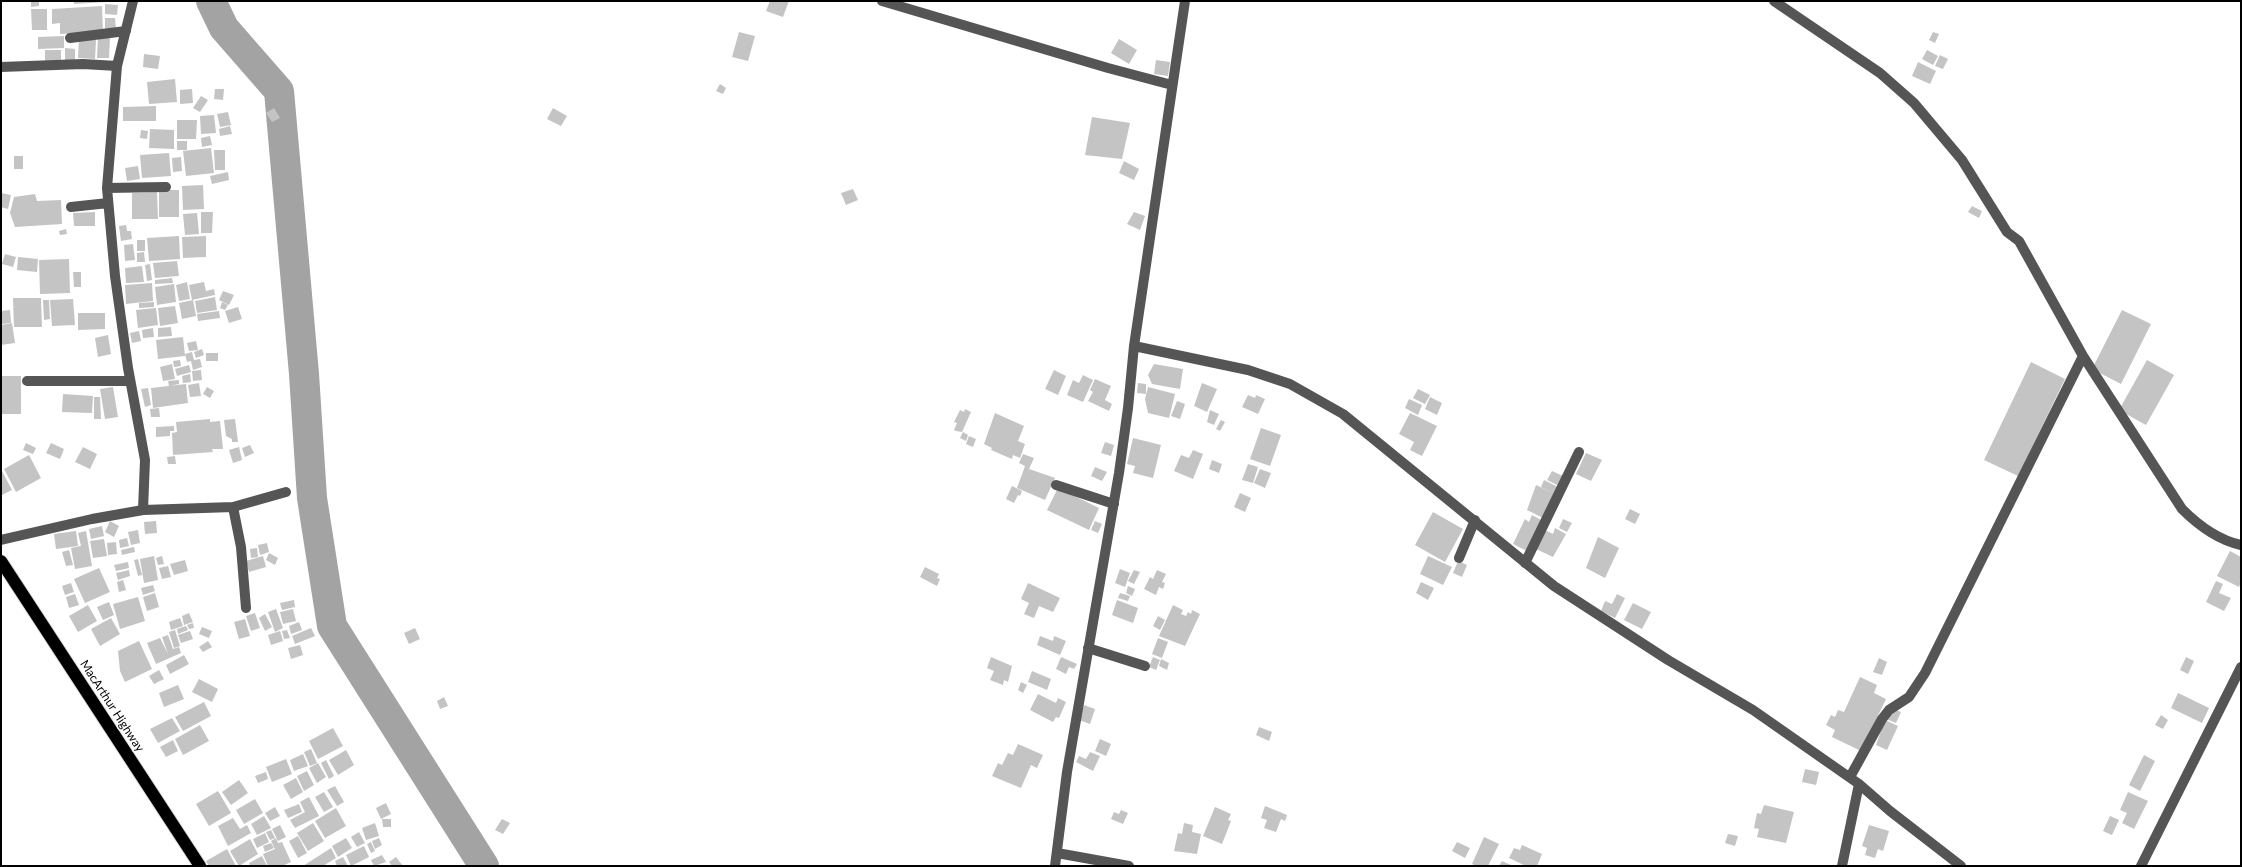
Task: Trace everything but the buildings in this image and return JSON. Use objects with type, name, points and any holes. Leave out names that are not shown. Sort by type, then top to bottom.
[{"type":"highway","name":"MacArthur Highway","points":[[1,561],[200,866]]},
{"type":"street","points":[[133,1],[117,66],[107,188],[115,276],[130,381],[144,460],[143,510]]},
{"type":"street","points":[[882,1],[1108,68],[1172,85]]},
{"type":"street","points":[[1055,866],[1066,772],[1114,504],[1128,408],[1134,346],[1185,1]]},
{"type":"street","points":[[1774,1],[1880,73],[1914,102],[1962,160],[2007,232],[2019,241],[2083,356],[2182,509],[2195,522],[2213,534],[2241,545]]},
{"type":"street","points":[[70,38],[126,31]]},
{"type":"street","points":[[1,67],[83,64],[117,66]]},
{"type":"street","points":[[107,188],[166,187]]},
{"type":"street","points":[[71,207],[108,203]]},
{"type":"street","points":[[1134,346],[1248,370],[1290,384],[1343,414],[1475,520],[1554,586],[1668,660],[1753,710],[1850,777],[1890,811],[1961,866]]},
{"type":"street","points":[[1850,777],[1882,719],[1889,710],[1909,697],[1925,673],[2083,356]]},
{"type":"street","points":[[27,381],[130,381]]},
{"type":"street","points":[[1525,563],[1579,452]]},
{"type":"street","points":[[1056,485],[1114,504]]},
{"type":"street","points":[[1,540],[92,519],[143,510],[233,507],[286,492]]},
{"type":"street","points":[[233,507],[241,547],[246,608]]},
{"type":"street","points":[[1459,558],[1475,520]]},
{"type":"street","points":[[1088,648],[1145,666]]},
{"type":"street","points":[[2141,866],[2241,667]]},
{"type":"street","points":[[1842,866],[1859,784]]},
{"type":"street","points":[[1057,853],[1129,866]]},
{"type":"waterway","points":[[211,1],[224,28],[279,91],[304,374],[312,498],[332,626],[484,866]]}]
